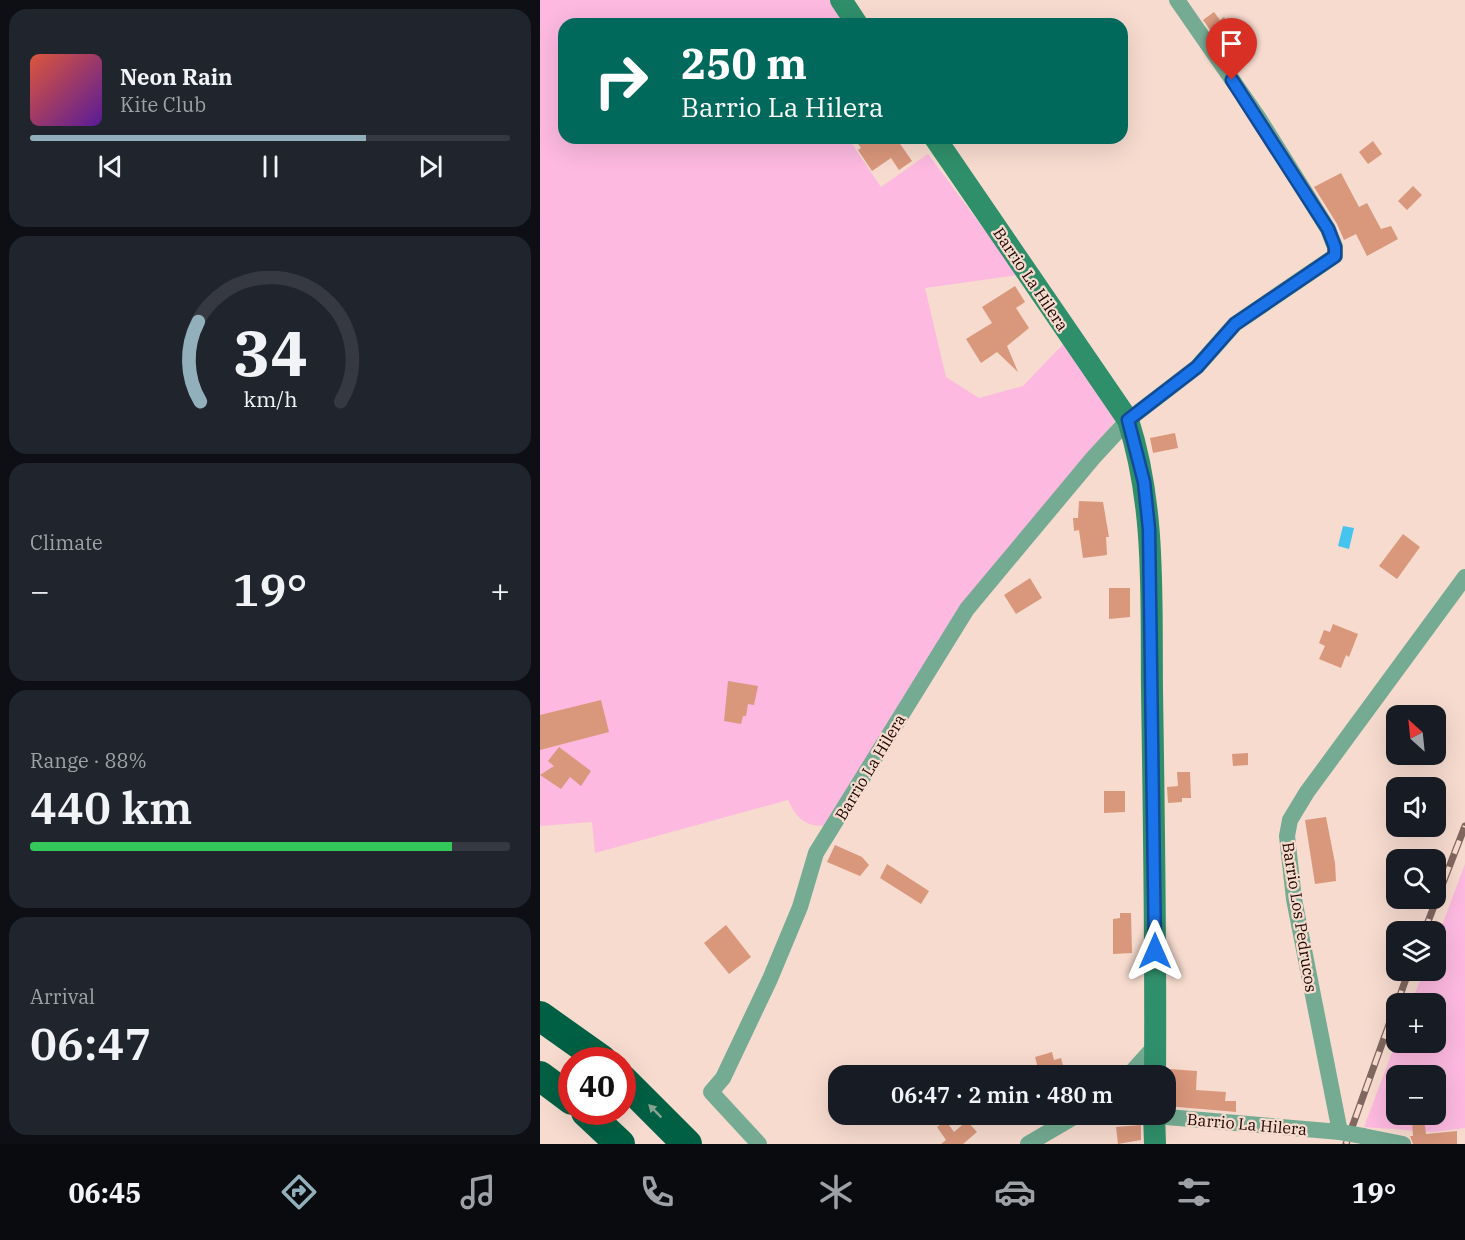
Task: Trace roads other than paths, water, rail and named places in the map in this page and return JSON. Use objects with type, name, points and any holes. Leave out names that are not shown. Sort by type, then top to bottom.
[{"type":"highway","points":[[540,1016],[584,1047]]},
{"type":"highway","points":[[540,1076],[558,1090]]},
{"type":"highway","points":[[636,1092],[687,1144]]},
{"type":"highway","points":[[600,1125],[620,1144]]},
{"type":"street","points":[[841,0],[853,18]]},
{"type":"street","name":"Barrio La Hilera","points":[[759,1144],[711,1092],[723,1077],[770,979],[800,907],[816,853],[967,609],[1093,458],[1128,420],[1197,367],[1235,324],[1335,256],[1335,247],[1328,229],[1258,117],[1178,2]]},
{"type":"street","name":"Barrio La Hilera","points":[[939,144],[1128,420],[1144,482],[1149,529],[1155,1065]]},
{"type":"street","name":"Barrio Los Pedrucos","points":[[1340,1132],[1294,899],[1287,827],[1307,792],[1465,577]]},
{"type":"street","points":[[1138,1065],[1155,1046]]},
{"type":"street","name":"Barrio La Hilera","points":[[1176,1117],[1340,1132],[1402,1144]]},
{"type":"street","points":[[1028,1144],[1060,1125]]},
{"type":"street","name":"Barrio La Hilera","points":[[1152,1125],[1155,1144]]},
{"type":"water","points":[[1343,526],[1354,528],[1349,549],[1338,546]]},
{"type":"railway","points":[[1428,921],[1465,826]]},
{"type":"railway","points":[[1401,993],[1405,981]]},
{"type":"railway","points":[[1346,1144],[1386,1033]]}]
